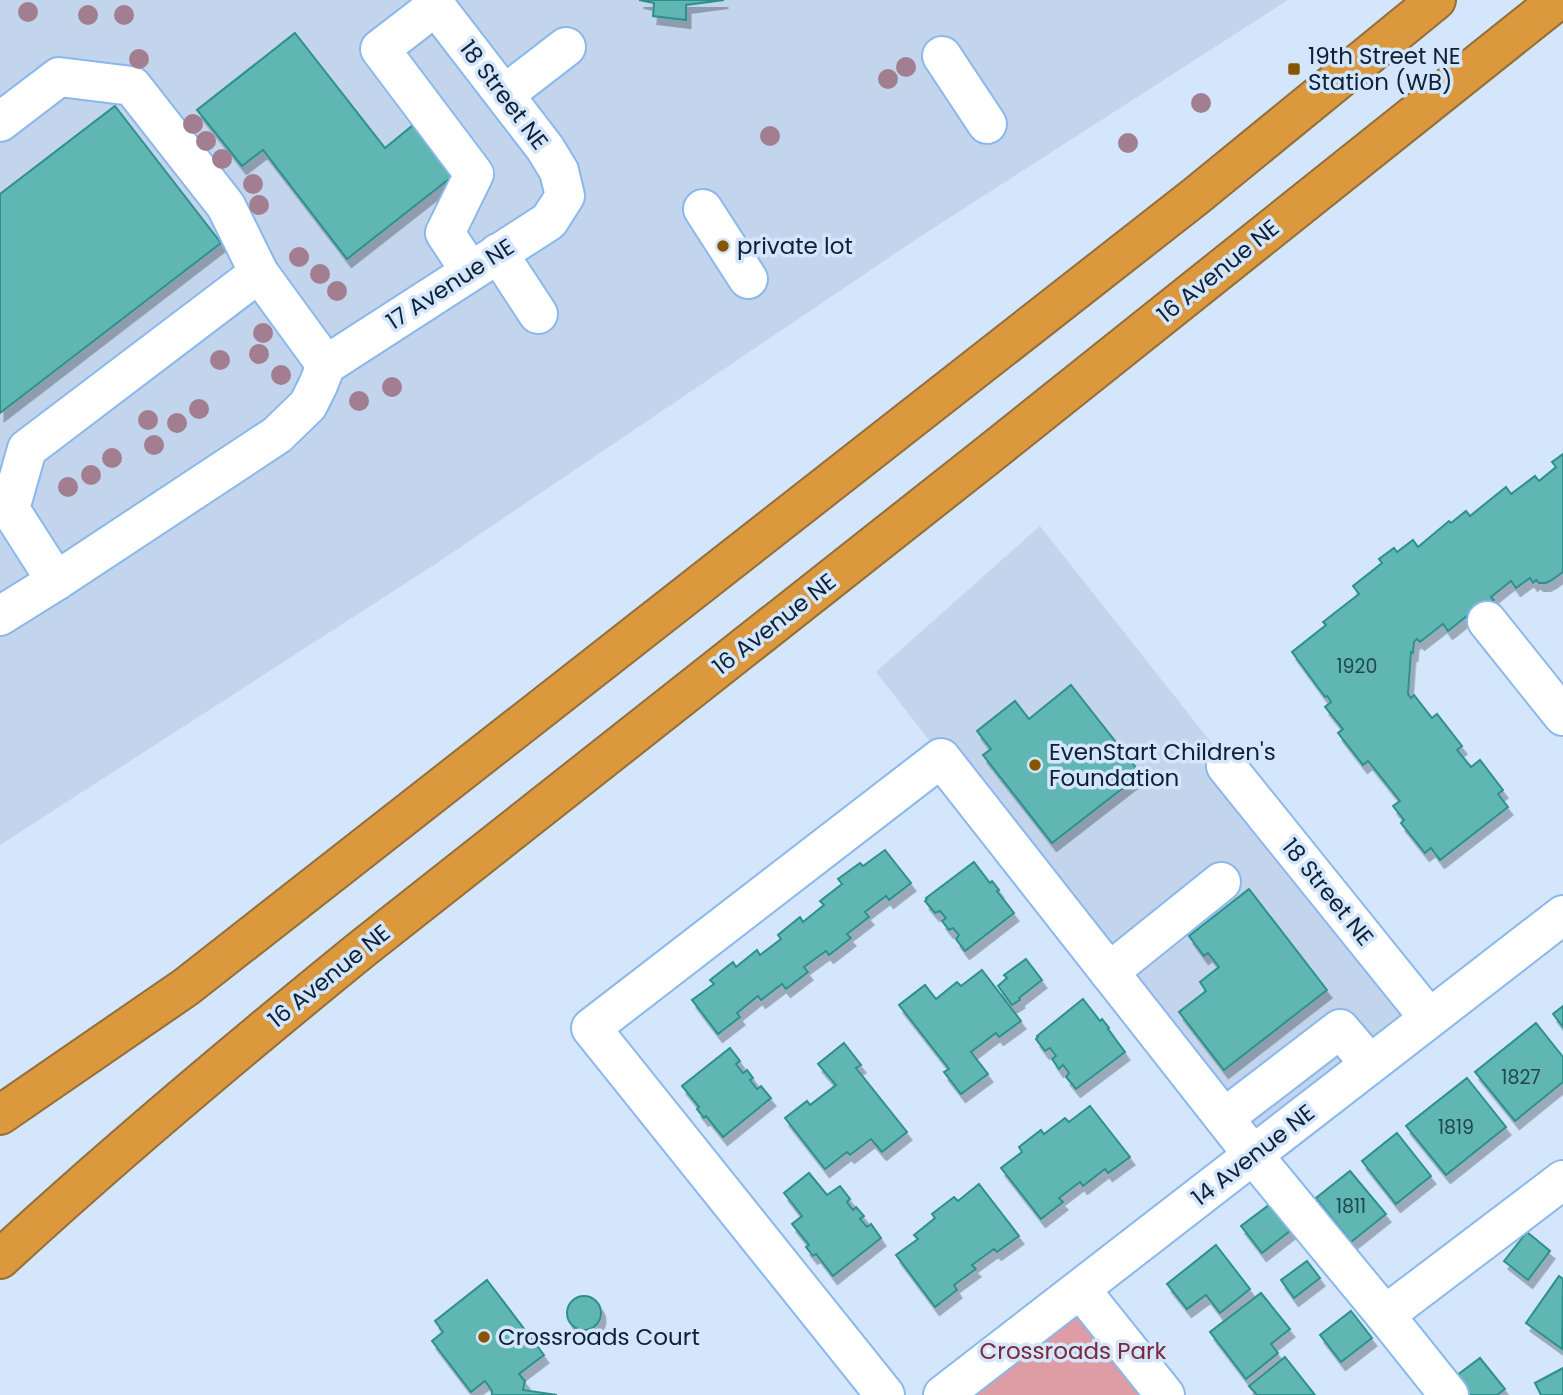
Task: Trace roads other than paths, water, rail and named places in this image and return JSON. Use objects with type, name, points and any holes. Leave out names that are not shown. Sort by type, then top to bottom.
[{"type":"highway","points":[[0,1115],[187,987],[1196,196],[1436,0]]},
{"type":"highway","name":"16 Avenue NE","points":[[0,1259],[98,1170],[352,957],[1553,9]]},
{"type":"street","name":"18 Street NE","points":[[433,3],[545,148],[559,171],[565,196]]},
{"type":"street","points":[[433,3],[380,49],[474,174],[445,233],[484,262],[538,314]]},
{"type":"street","points":[[505,94],[566,47]]},
{"type":"street","points":[[942,56],[987,124]]},
{"type":"street","points":[[0,122],[59,77],[132,86],[226,206],[258,273],[326,365],[308,405],[277,435],[0,616]]},
{"type":"street","name":"17 Avenue NE","points":[[326,365],[549,221],[565,196]]},
{"type":"street","points":[[703,209],[748,279]]},
{"type":"street","points":[[56,581],[10,509],[27,449],[258,273]]},
{"type":"street","points":[[1487,621],[1563,716]]},
{"type":"street","points":[[885,1395],[591,1028],[941,758],[1253,1155],[1449,1395]]},
{"type":"street","name":"18 Street NE","points":[[1226,766],[1429,1018]]},
{"type":"street","points":[[1109,972],[1221,882]]},
{"type":"street","name":"14 Avenue NE","points":[[943,1395],[1563,915]]},
{"type":"street","points":[[1224,1118],[1340,1029],[1370,1063]]},
{"type":"street","points":[[1385,1315],[1563,1180]]},
{"type":"street","points":[[1081,1290],[1165,1395]]},
{"type":"place","name":"19th Street NE Station (WB)","points":[[1294,69]]},
{"type":"place","name":"private lot","points":[[723,246]]},
{"type":"place","name":"EvenStart Children's Foundation","points":[[1035,765]]},
{"type":"place","name":"Crossroads Court","points":[[484,1337]]},
{"type":"park label","name":"Crossroads Park","points":[[1073,1351]]}]
